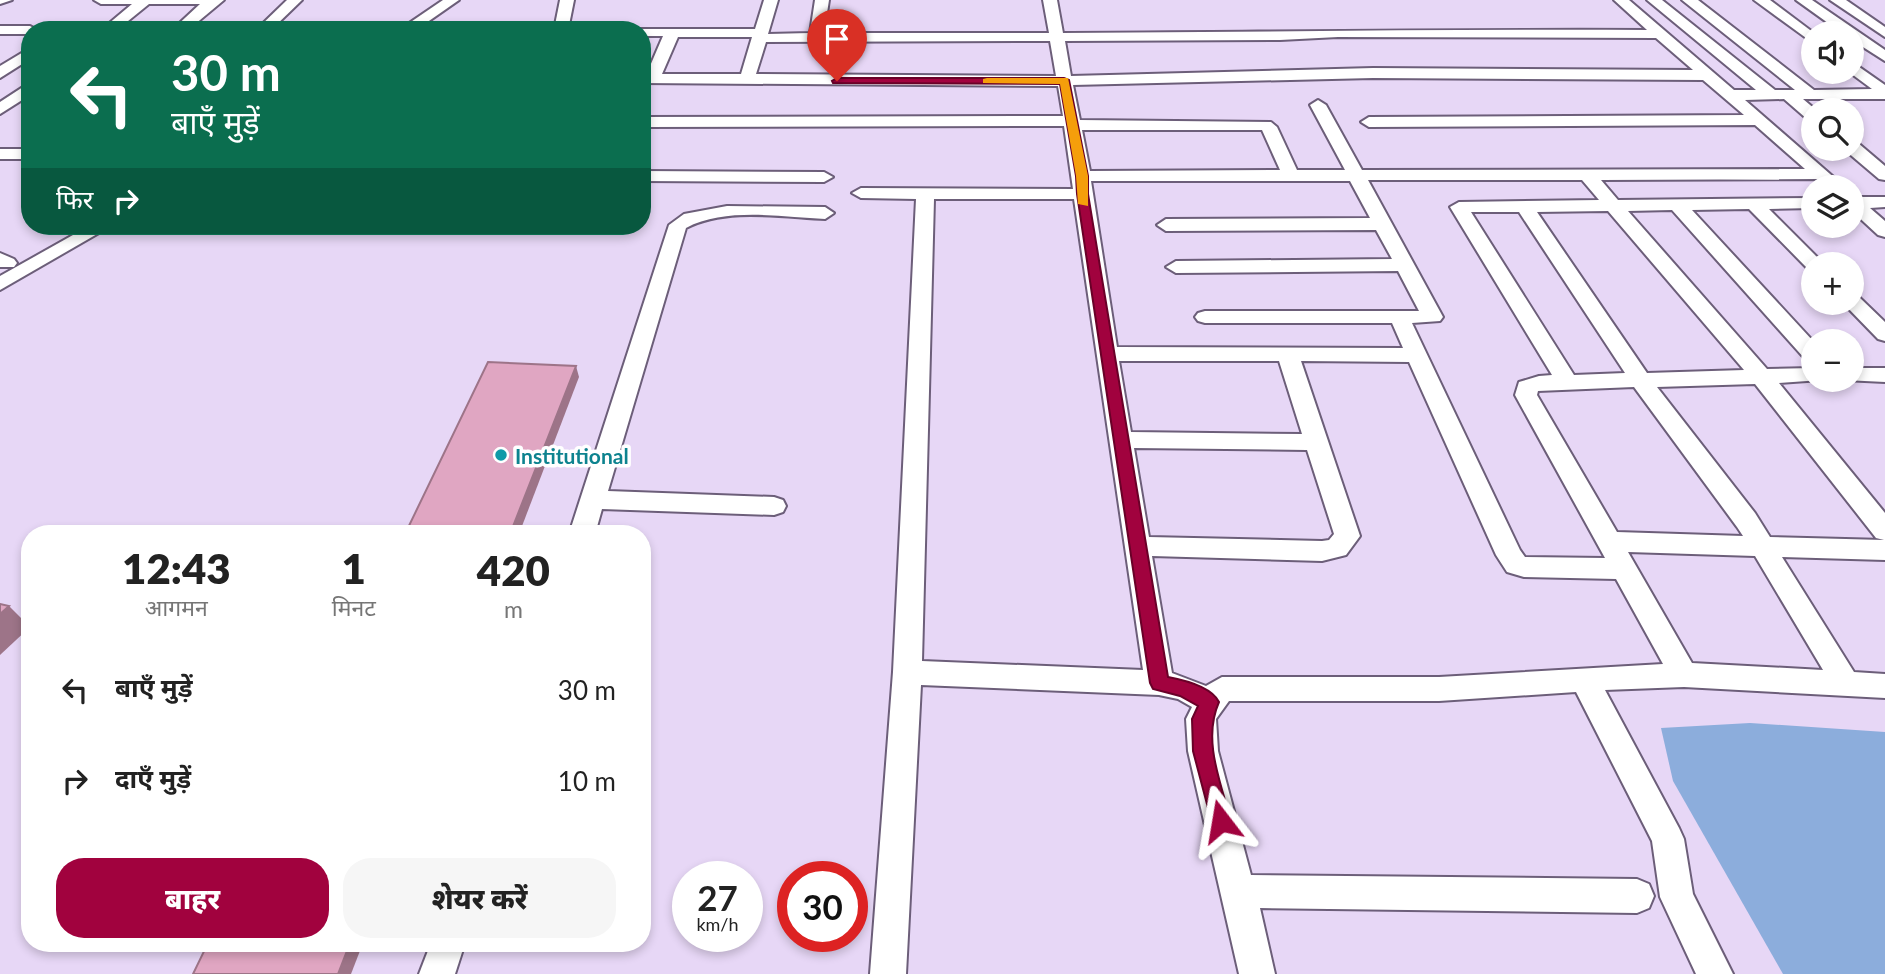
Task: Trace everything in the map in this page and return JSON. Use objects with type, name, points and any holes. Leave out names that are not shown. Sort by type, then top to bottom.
[{"type":"street","points":[[101,0],[215,0]]},
{"type":"street","points":[[119,21],[146,0]]},
{"type":"street","points":[[190,21],[215,0]]},
{"type":"street","points":[[273,21],[295,0]]},
{"type":"street","points":[[420,21],[452,0]]},
{"type":"street","points":[[436,21],[468,0]]},
{"type":"street","points":[[562,21],[566,0]]},
{"type":"street","points":[[747,80],[771,0]]},
{"type":"street","points":[[816,38],[822,0]]},
{"type":"street","points":[[1050,0],[1082,185],[1159,683]]},
{"type":"street","points":[[1621,0],[1822,174]]},
{"type":"street","points":[[1654,0],[1801,108]]},
{"type":"street","points":[[1689,0],[1811,95]]},
{"type":"street","points":[[1761,0],[1801,29]]},
{"type":"street","points":[[1803,0],[1833,21]]},
{"type":"street","points":[[1837,0],[1885,33]]},
{"type":"street","points":[[0,30],[21,30]]},
{"type":"street","points":[[651,32],[816,38],[1338,33],[1660,34]]},
{"type":"street","points":[[651,71],[672,33]]},
{"type":"street","points":[[1864,43],[1885,57]]},
{"type":"street","points":[[0,73],[21,58]]},
{"type":"street","points":[[651,78],[1064,80],[1373,73],[1706,75]]},
{"type":"street","points":[[1864,76],[1885,93]]},
{"type":"street","points":[[0,90],[21,91]]},
{"type":"street","points":[[1729,96],[1885,93]]},
{"type":"street","points":[[0,110],[21,96]]},
{"type":"street","points":[[1205,317],[1433,317],[1318,105]]},
{"type":"street","points":[[1370,122],[1758,120]]},
{"type":"street","points":[[651,122],[1265,125],[1290,174]]},
{"type":"street","points":[[0,154],[21,154]]},
{"type":"street","points":[[1864,157],[1885,175]]},
{"type":"street","points":[[861,193],[925,194],[1290,174],[1822,174]]},
{"type":"street","points":[[1586,174],[1760,375],[1885,531]]},
{"type":"street","points":[[1668,174],[1686,204],[1801,340]]},
{"type":"street","points":[[651,176],[824,177]]},
{"type":"street","points":[[888,974],[907,672],[925,194]]},
{"type":"street","points":[[1864,203],[1885,202]]},
{"type":"street","points":[[1568,383],[1458,207],[1801,203]]},
{"type":"street","points":[[1753,204],[1802,252]]},
{"type":"street","points":[[1525,207],[1642,382],[1763,547],[1845,682]]},
{"type":"street","points":[[585,525],[678,225],[697,215],[715,212],[825,213]]},
{"type":"street","points":[[1864,213],[1885,231]]},
{"type":"street","points":[[1166,225],[1384,224]]},
{"type":"street","points":[[2,263],[54,235]]},
{"type":"street","points":[[0,284],[86,235]]},
{"type":"street","points":[[1176,268],[1407,265]]},
{"type":"street","points":[[1864,313],[1885,334]]},
{"type":"street","points":[[1400,319],[1516,565],[1625,569]]},
{"type":"street","points":[[1107,354],[1416,355]]},
{"type":"street","points":[[1137,546],[1322,551],[1337,548],[1347,537],[1288,356]]},
{"type":"street","points":[[1684,675],[1526,395],[1527,387],[1539,383],[1642,382],[1801,375]]},
{"type":"street","points":[[1864,376],[1883,378]]},
{"type":"street","points":[[1121,440],[1315,442]]},
{"type":"street","points":[[593,500],[774,506]]},
{"type":"street","points":[[1609,542],[1885,550]]},
{"type":"street","points":[[907,672],[1159,683],[1184,688],[1209,702]]},
{"type":"street","points":[[1256,974],[1239,891],[1203,751],[1201,719],[1209,702],[1222,689],[1439,689],[1684,675],[1885,686]]},
{"type":"street","points":[[1584,679],[1668,839],[1677,897],[1715,974]]},
{"type":"street","points":[[1239,891],[1637,896]]},
{"type":"street","points":[[438,974],[444,952]]},
{"type":"water","points":[[1750,723],[1885,732],[1885,974],[1783,974],[1673,781],[1661,728]]},
{"type":"building","name":"Institutional","points":[[488,362],[576,366],[514,525],[409,525]]},
{"type":"building","points":[[0,604],[9,606],[0,614]]},
{"type":"building","points":[[204,952],[347,952],[338,974],[193,974]]},
{"type":"slow traffic","points":[[987,81],[1064,80],[1082,176],[1084,204]]},
{"type":"place","name":"Institutional","points":[[501,455]]},
{"type":"route","points":[[837,81],[1064,80],[1082,176],[1082,194],[1159,683],[1184,688],[1209,702],[1201,719],[1203,751],[1221,821]]}]
